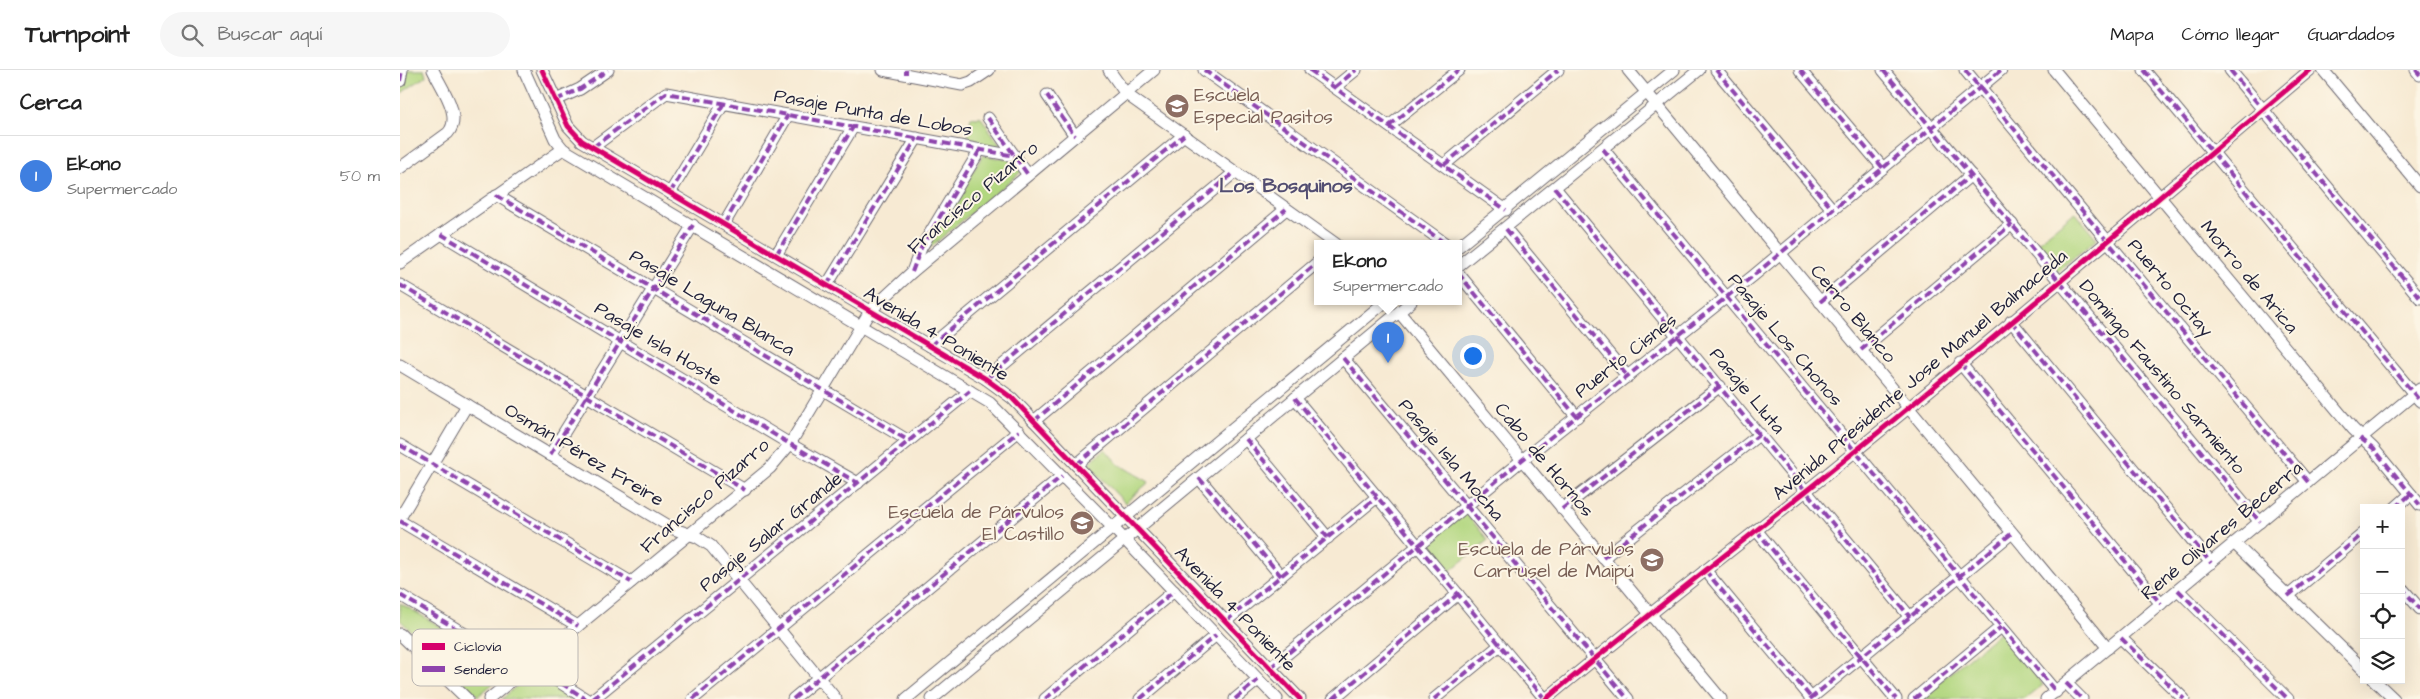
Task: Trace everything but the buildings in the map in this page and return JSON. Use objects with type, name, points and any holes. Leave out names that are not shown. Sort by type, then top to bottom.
[{"type":"street","points":[[400,82],[402,70]]},
{"type":"street","points":[[400,168],[448,133],[454,123],[453,113],[434,70]]},
{"type":"street","name":"Avenida 4 Poniente","points":[[524,70],[555,140],[563,149],[693,225],[994,407],[1125,540],[1277,699]]},
{"type":"street","name":"Avenida 4 Poniente","points":[[542,70],[573,133],[593,147],[930,346],[1012,398],[1300,699]]},
{"type":"street","points":[[556,100],[580,89],[608,70]]},
{"type":"street","points":[[882,70],[906,72],[962,85],[971,82],[989,70]]},
{"type":"street","points":[[1109,70],[1126,94],[1330,240]]},
{"type":"street","name":"Francisco Pizarro","points":[[574,629],[770,468],[790,444],[870,311],[912,272],[1154,70]]},
{"type":"street","points":[[1204,70],[1440,240]]},
{"type":"street","points":[[1310,70],[1506,210]]},
{"type":"street","points":[[1334,87],[1356,70]]},
{"type":"street","points":[[1390,126],[1459,70]]},
{"type":"street","points":[[1444,165],[1558,70]]},
{"type":"street","name":"Cerro Blanco","points":[[1628,70],[1648,91],[1657,105],[1780,254],[2108,648]]},
{"type":"street","points":[[1462,244],[1506,210],[1674,70]]},
{"type":"street","points":[[1462,263],[1506,229],[1698,70]]},
{"type":"street","points":[[1716,70],[1833,210]]},
{"type":"street","points":[[1800,70],[1883,168]]},
{"type":"street","name":"Domingo Faustino Sarmiento","points":[[1883,70],[2260,522]]},
{"type":"street","name":"Puerto Octay","points":[[1965,70],[2308,482]]},
{"type":"street","name":"Puerto Cisnes","points":[[1270,668],[1522,460],[1727,298],[2001,70]]},
{"type":"street","name":"Morro de Arica","points":[[2054,70],[2360,438],[2373,448],[2420,505]]},
{"type":"street","points":[[2144,70],[2418,395]]},
{"type":"street","points":[[2230,70],[2420,298]]},
{"type":"street","name":"Avenida Presidente Jose Manuel Balmaceda","points":[[1545,699],[1649,613],[1855,451],[2310,70]]},
{"type":"street","points":[[2323,70],[2420,186]]},
{"type":"street","points":[[2416,70],[2420,74]]},
{"type":"street","name":"Pasaje Punta de Lobos","points":[[593,147],[666,93],[1015,156]]},
{"type":"street","points":[[1047,95],[1075,136]]},
{"type":"street","points":[[670,193],[724,103]]},
{"type":"street","points":[[724,224],[788,115]]},
{"type":"street","points":[[988,118],[1028,175]]},
{"type":"street","points":[[776,255],[853,127]]},
{"type":"street","points":[[930,346],[1184,135]]},
{"type":"street","points":[[827,285],[917,138]]},
{"type":"street","points":[[400,263],[563,149]]},
{"type":"street","name":"Pasaje Los Chonos","points":[[1603,149],[2001,627],[2051,695]]},
{"type":"street","points":[[912,272],[921,248],[980,150]]},
{"type":"street","points":[[986,380],[1235,172]]},
{"type":"street","points":[[1820,302],[1971,175]]},
{"type":"street","name":"Pasaje Lluta","points":[[1555,188],[1910,617]]},
{"type":"street","name":"Pasaje Laguna Blanca","points":[[496,195],[909,441]]},
{"type":"street","points":[[1034,421],[1286,209]]},
{"type":"street","points":[[1861,350],[2012,224]]},
{"type":"street","points":[[550,455],[693,225]]},
{"type":"street","points":[[1506,229],[1628,377]]},
{"type":"street","name":"Pasaje Isla Hoste","points":[[441,234],[858,483]]},
{"type":"street","points":[[1076,466],[1314,265]]},
{"type":"street","points":[[1462,278],[1577,417]]},
{"type":"street","points":[[400,285],[745,490]]},
{"type":"street","points":[[906,699],[1382,305]]},
{"type":"street","points":[[932,699],[1407,305]]},
{"type":"street","name":"Cabo de Hornos","points":[[1399,312],[1721,699]]},
{"type":"street","points":[[2011,321],[2211,563]]},
{"type":"street","name":"Pasaje Isla Mocha","points":[[1343,358],[1628,699]]},
{"type":"street","points":[[1960,363],[2162,604]]},
{"type":"street","name":"Osmán Pérez Freire","points":[[400,365],[674,529],[711,546],[836,699]]},
{"type":"street","points":[[1562,509],[1720,386]]},
{"type":"street","name":"Pasaje Salar Grande","points":[[593,699],[970,391]]},
{"type":"street","name":"René Olivares Becerra","points":[[2051,695],[2360,438],[2418,395]]},
{"type":"street","points":[[1295,398],[1545,699]]},
{"type":"street","points":[[468,405],[400,519],[578,626]]},
{"type":"street","points":[[693,699],[1019,431]]},
{"type":"street","points":[[1603,558],[1760,434]]},
{"type":"street","points":[[1246,439],[1328,538]]},
{"type":"street","points":[[400,445],[631,582]]},
{"type":"street","points":[[793,699],[1062,476]]},
{"type":"street","points":[[1199,478],[1281,576]]},
{"type":"street","points":[[2400,504],[2411,494]]},
{"type":"street","points":[[1226,621],[1377,497]]},
{"type":"street","points":[[1756,530],[1896,699]]},
{"type":"street","points":[[1705,570],[1811,699],[2012,533]]},
{"type":"street","points":[[2288,596],[2360,539]]},
{"type":"street","points":[[2234,544],[2360,666]]},
{"type":"street","points":[[2178,590],[2288,699]]},
{"type":"street","points":[[1045,699],[1174,591]]},
{"type":"street","points":[[2405,592],[2420,609]]},
{"type":"street","points":[[1333,699],[1458,594]]},
{"type":"street","points":[[400,595],[460,629]]},
{"type":"street","points":[[1914,699],[2001,627]]},
{"type":"street","points":[[400,634],[412,646]]},
{"type":"street","points":[[1140,699],[1216,635]]},
{"type":"street","points":[[2121,638],[2184,699]]},
{"type":"street","points":[[1434,699],[1500,645]]},
{"type":"street","points":[[1235,699],[1258,680]]},
{"type":"street","points":[[2066,684],[2082,699]]},
{"type":"street","points":[[2378,684],[2394,699]]},
{"type":"street","points":[[454,686],[467,699]]},
{"type":"street","name":"Francisco Pizarro","points":[[489,699],[505,686]]},
{"type":"street","points":[[562,686],[586,699]]},
{"type":"green space","points":[[400,70],[424,70],[426,76],[400,94]]},
{"type":"green space","points":[[980,116],[1002,148],[967,144],[971,117],[977,118]]},
{"type":"green space","points":[[983,155],[1009,160],[1021,172],[922,254]]},
{"type":"green space","points":[[2075,212],[2097,239],[2057,271],[2035,244]]},
{"type":"green space","points":[[1105,449],[1118,464],[1149,482],[1125,503],[1088,464]]},
{"type":"green space","points":[[1464,511],[1488,540],[1446,574],[1423,545]]},
{"type":"green space","points":[[400,603],[445,629],[412,629],[412,632],[400,620]]},
{"type":"green space","points":[[1999,633],[2003,634],[2043,685],[2025,699],[1918,699]]},
{"type":"green space","points":[[468,686],[490,686],[478,696]]},
{"type":"green space","points":[[516,686],[553,686],[573,699],[502,699]]},
{"type":"marked path","points":[[400,81],[402,70]]},
{"type":"marked path","points":[[556,100],[580,89],[608,70]]},
{"type":"marked path","points":[[1204,70],[1440,240]]},
{"type":"marked path","points":[[1310,70],[1506,210]]},
{"type":"marked path","points":[[1335,87],[1356,70]]},
{"type":"marked path","points":[[1389,126],[1459,70]]},
{"type":"marked path","points":[[1444,165],[1558,70]]},
{"type":"marked path","points":[[1716,70],[1833,210]]},
{"type":"marked path","points":[[1800,70],[1883,168]]},
{"type":"marked path","points":[[1883,70],[2260,522]]},
{"type":"marked path","points":[[1965,70],[2308,482]]},
{"type":"marked path","points":[[1270,668],[1522,460],[1753,276],[2001,70]]},
{"type":"marked path","points":[[2144,70],[2420,401]]},
{"type":"marked path","points":[[2230,70],[2420,298]]},
{"type":"marked path","points":[[2416,70],[2420,75]]},
{"type":"marked path","points":[[593,147],[666,93],[1015,156]]},
{"type":"marked path","points":[[1047,95],[1075,136]]},
{"type":"marked path","points":[[670,193],[724,103]]},
{"type":"marked path","points":[[724,224],[788,115]]},
{"type":"marked path","points":[[988,118],[1028,175]]},
{"type":"marked path","points":[[776,255],[853,127]]},
{"type":"marked path","points":[[930,346],[1184,135]]},
{"type":"marked path","points":[[827,285],[917,138]]},
{"type":"marked path","points":[[1603,149],[2056,692]]},
{"type":"marked path","points":[[912,272],[921,248],[980,150]]},
{"type":"marked path","points":[[986,379],[1235,172]]},
{"type":"marked path","points":[[1820,302],[1971,175]]},
{"type":"marked path","points":[[1555,188],[1910,617]]},
{"type":"marked path","points":[[496,195],[909,441]]},
{"type":"marked path","points":[[1034,421],[1286,209]]},
{"type":"marked path","points":[[1861,350],[2012,224]]},
{"type":"marked path","points":[[550,455],[693,225]]},
{"type":"marked path","points":[[1506,229],[1628,377]]},
{"type":"marked path","points":[[441,234],[858,483]]},
{"type":"marked path","points":[[1076,465],[1314,265]]},
{"type":"marked path","points":[[1462,278],[1577,417]]},
{"type":"marked path","points":[[400,285],[745,490]]},
{"type":"marked path","points":[[2011,321],[2211,563]]},
{"type":"marked path","points":[[1343,358],[1628,699]]},
{"type":"marked path","points":[[1960,363],[2161,604]]},
{"type":"marked path","points":[[1562,509],[1720,386]]},
{"type":"marked path","points":[[593,699],[970,391]]},
{"type":"marked path","points":[[1295,398],[1545,699]]},
{"type":"marked path","points":[[693,699],[1019,431]]},
{"type":"marked path","points":[[1603,558],[1760,434]]},
{"type":"marked path","points":[[2360,438],[2373,448],[2420,505]]},
{"type":"marked path","points":[[1246,439],[1328,538]]},
{"type":"marked path","points":[[400,445],[631,582]]},
{"type":"marked path","points":[[793,699],[1062,476]]},
{"type":"marked path","points":[[1199,478],[1281,576]]},
{"type":"marked path","points":[[2400,504],[2411,494]]},
{"type":"marked path","points":[[1226,621],[1377,497]]},
{"type":"marked path","points":[[400,521],[578,626]]},
{"type":"marked path","points":[[1756,530],[1896,699]]},
{"type":"marked path","points":[[1810,699],[2012,533]]},
{"type":"marked path","points":[[2288,596],[2360,536]]},
{"type":"marked path","points":[[1705,570],[1812,699]]},
{"type":"marked path","points":[[2178,590],[2288,699]]},
{"type":"marked path","points":[[1045,699],[1174,591]]},
{"type":"marked path","points":[[2405,592],[2420,609]]},
{"type":"marked path","points":[[1333,699],[1458,594]]},
{"type":"marked path","points":[[400,595],[457,629]]},
{"type":"marked path","points":[[1914,699],[2001,627]]},
{"type":"marked path","points":[[1140,699],[1216,635]]},
{"type":"marked path","points":[[2121,638],[2184,699]]},
{"type":"marked path","points":[[1434,699],[1500,645]]},
{"type":"marked path","points":[[1235,699],[1258,680]]},
{"type":"marked path","points":[[2066,683],[2082,699]]},
{"type":"marked path","points":[[566,686],[586,699]]},
{"type":"cycle path","points":[[542,70],[568,126],[582,141],[986,379],[1012,398],[1300,699]]},
{"type":"cycle path","points":[[1546,699],[1933,387],[2310,70]]},
{"type":"place","name":"Escuela Especial Pasitos","points":[[1177,106]]},
{"type":"place","name":"Ekono","points":[[1388,363]]},
{"type":"place","name":"Escuela de Párvulos El Castillo","points":[[1082,523]]},
{"type":"place","name":"Escuela de Párvulos Carrusel de Maipú","points":[[1652,560]]},
{"type":"district","name":"Los Bosquinos","points":[[1286,186]]}]
